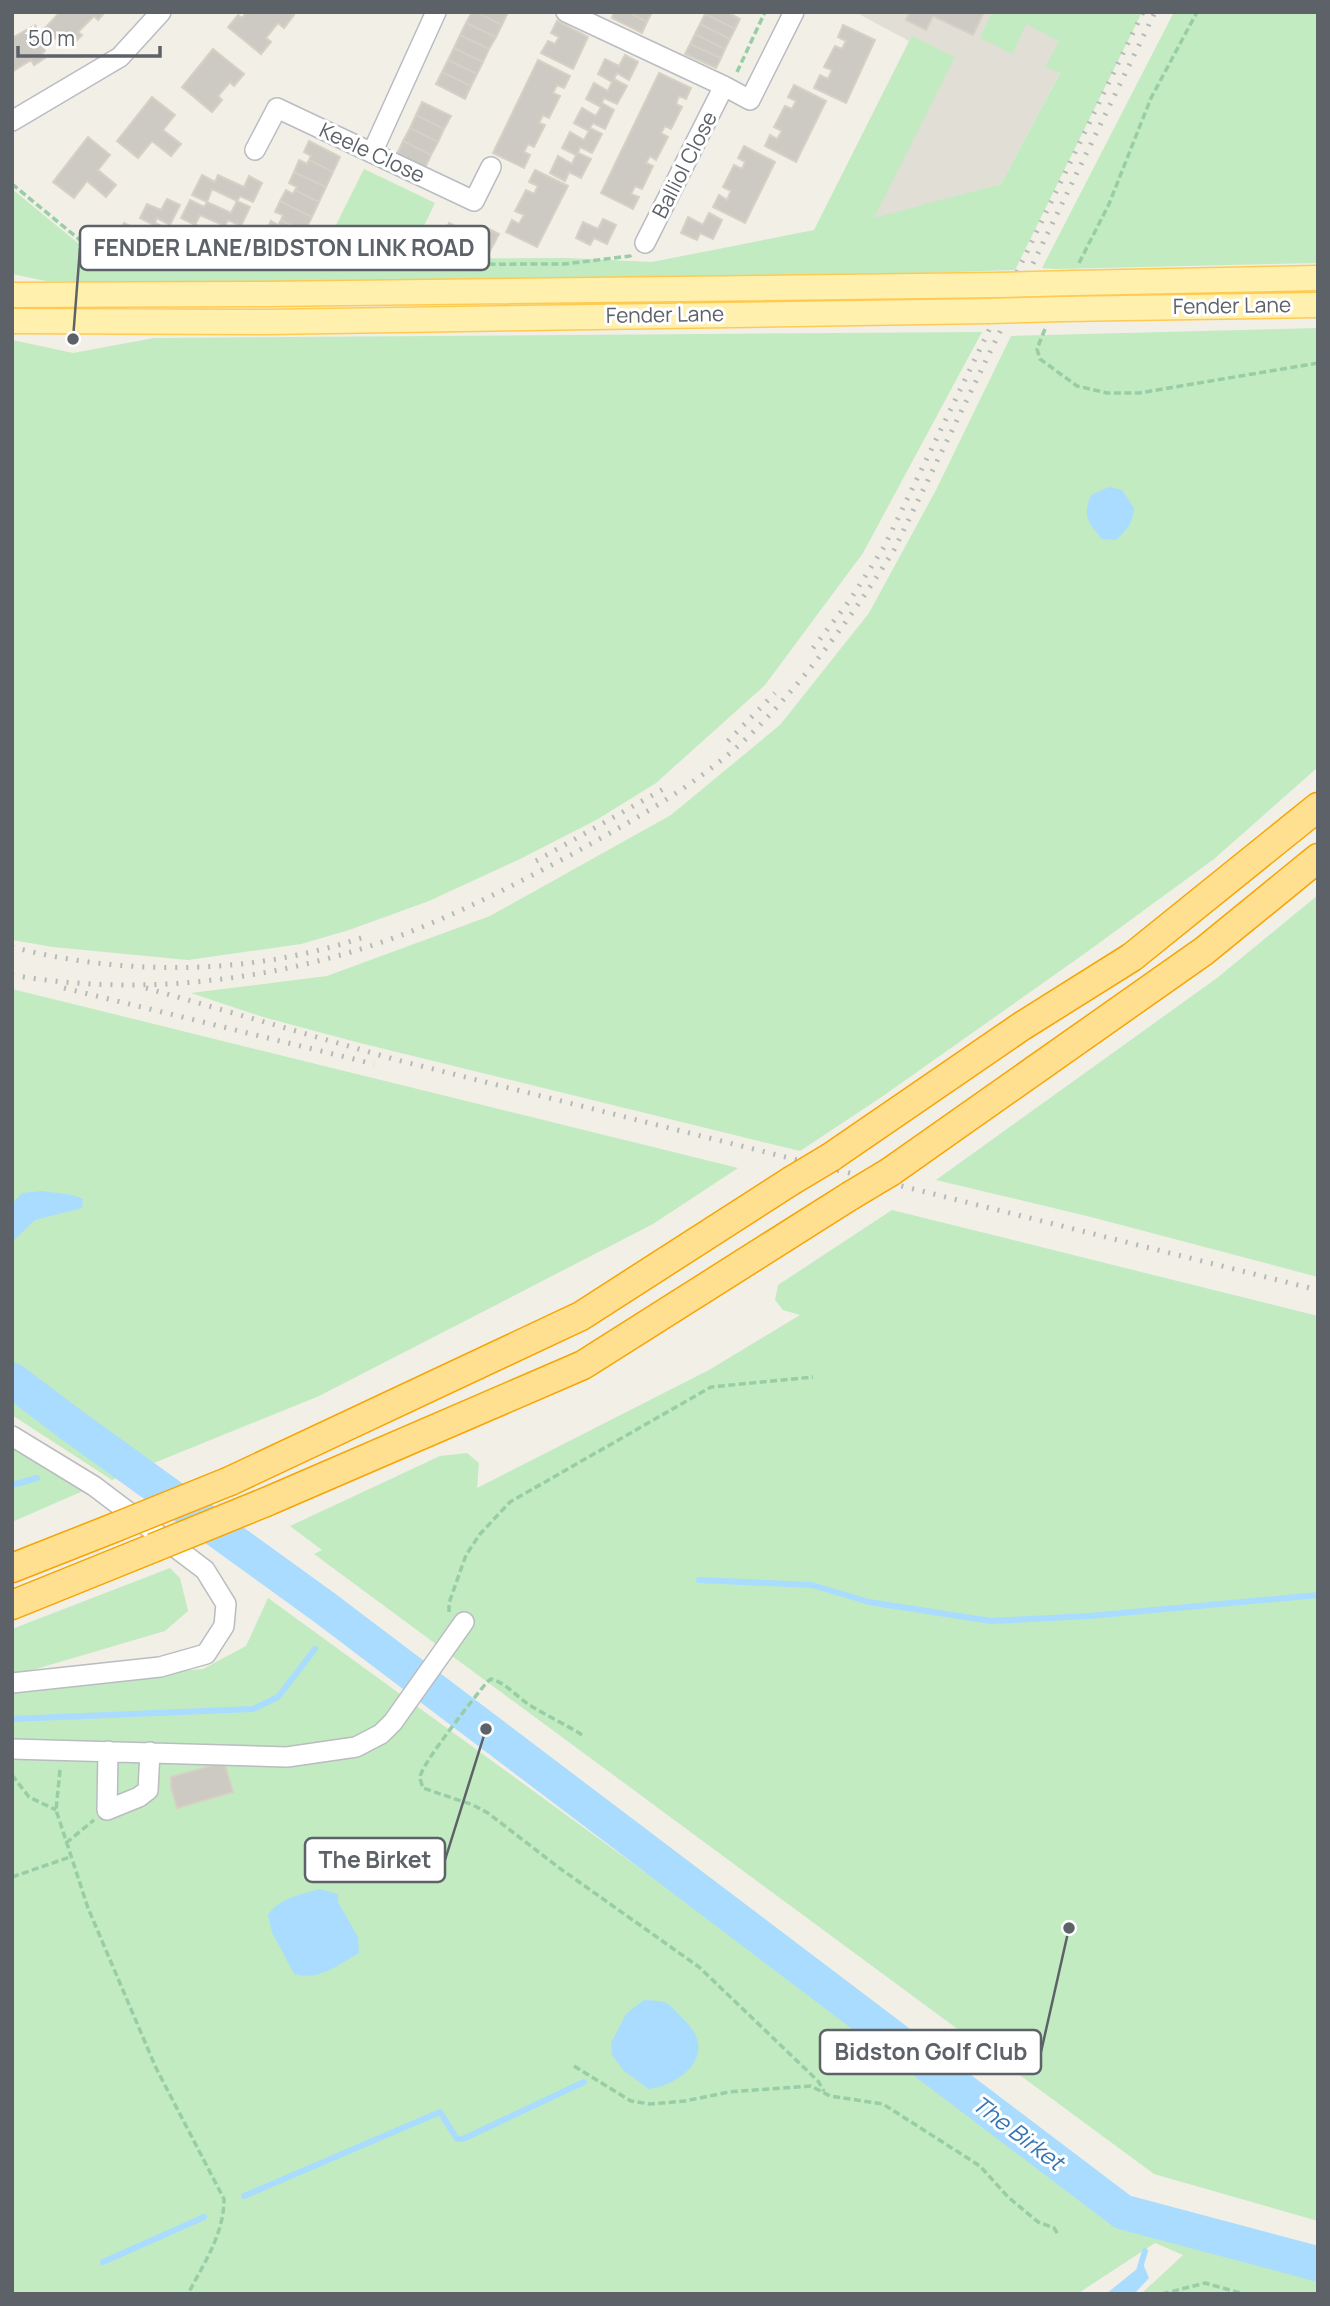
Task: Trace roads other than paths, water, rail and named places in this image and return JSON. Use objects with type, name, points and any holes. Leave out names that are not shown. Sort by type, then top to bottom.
[{"type":"highway","points":[[12,1568],[230,1481],[581,1316],[831,1157],[1022,1026],[1132,957],[1318,807]]},
{"type":"highway","points":[[12,1605],[266,1502],[583,1365],[890,1172],[1204,951],[1318,858]]},
{"type":"highway","points":[[12,1557],[116,1527]]},
{"type":"highway","points":[[12,1594],[153,1548]]},
{"type":"main road","name":"Fender Lane","points":[[12,295],[999,285],[1074,277],[1318,278]]},
{"type":"main road","name":"Fender Lane","points":[[12,321],[266,322],[987,311],[1056,314],[1318,305]]},
{"type":"street","points":[[12,121],[120,57],[161,12]]},
{"type":"street","points":[[372,153],[436,12]]},
{"type":"street","name":"Balliol Close","points":[[567,13],[750,100],[794,12]]},
{"type":"street","name":"Balliol Close","points":[[645,243],[727,88]]},
{"type":"street","name":"Keele Close","points":[[255,149],[277,108],[474,201],[491,167]]},
{"type":"street","points":[[12,1436],[94,1486],[205,1570],[226,1604],[224,1626],[206,1654],[160,1667],[12,1683]]},
{"type":"street","points":[[12,1749],[287,1757],[356,1747],[381,1734],[393,1722],[464,1622]]},
{"type":"street","points":[[108,1751],[107,1811],[139,1797],[148,1790],[150,1752]]},
{"type":"water","points":[[1109,487],[1122,490],[1134,508],[1129,526],[1116,540],[1102,539],[1087,514],[1091,495]]},
{"type":"water","points":[[42,1191],[83,1199],[82,1208],[35,1220],[12,1242],[12,1204],[22,1193]]},
{"type":"water","points":[[320,1889],[338,1894],[338,1902],[358,1937],[359,1953],[320,1974],[294,1974],[272,1932],[268,1915],[278,1904]]},
{"type":"water","points":[[644,2000],[661,2001],[670,2006],[693,2030],[698,2042],[694,2063],[686,2072],[663,2086],[649,2089],[624,2071],[612,2055],[611,2043],[626,2014]]},
{"type":"water","points":[[1143,2264],[1149,2278],[1134,2294],[1106,2294]]},
{"type":"waterway","name":"The Birket","points":[[12,1380],[325,1608],[1123,2212],[1318,2264]]},
{"type":"waterway","points":[[61,1436],[69,1423]]},
{"type":"waterway","points":[[12,1485],[37,1478]]},
{"type":"waterway","points":[[699,1580],[812,1585],[869,1602],[991,1621],[1089,1616],[1318,1595]]},
{"type":"waterway","points":[[322,1620],[325,1608]]},
{"type":"waterway","points":[[12,1719],[253,1709],[278,1697],[315,1649]]},
{"type":"waterway","points":[[244,2196],[440,2112],[457,2139],[463,2139],[584,2082]]},
{"type":"waterway","points":[[103,2262],[204,2217]]},
{"type":"waterway","points":[[1139,2271],[1145,2251]]},
{"type":"railway","points":[[813,648],[850,600],[884,547],[1143,12]]},
{"type":"railway","points":[[12,975],[61,982],[162,984],[262,973],[312,963],[360,949],[451,915],[557,862],[669,798],[733,751],[810,668],[846,622],[894,550],[1155,12]]},
{"type":"railway","points":[[728,741],[775,693]]},
{"type":"railway","points":[[536,861],[667,787]]},
{"type":"railway","points":[[12,947],[100,963],[190,967],[235,965],[280,958],[367,936]]},
{"type":"railway","points":[[64,988],[374,1064]]},
{"type":"railway","points":[[146,988],[397,1060],[1318,1290]]},
{"type":"place","name":"FENDER LANE/BIDSTON LINK ROAD","points":[[73,339]]},
{"type":"place","name":"The Birket","points":[[486,1729]]},
{"type":"place","name":"Bidston Golf Club","points":[[1069,1928]]}]
